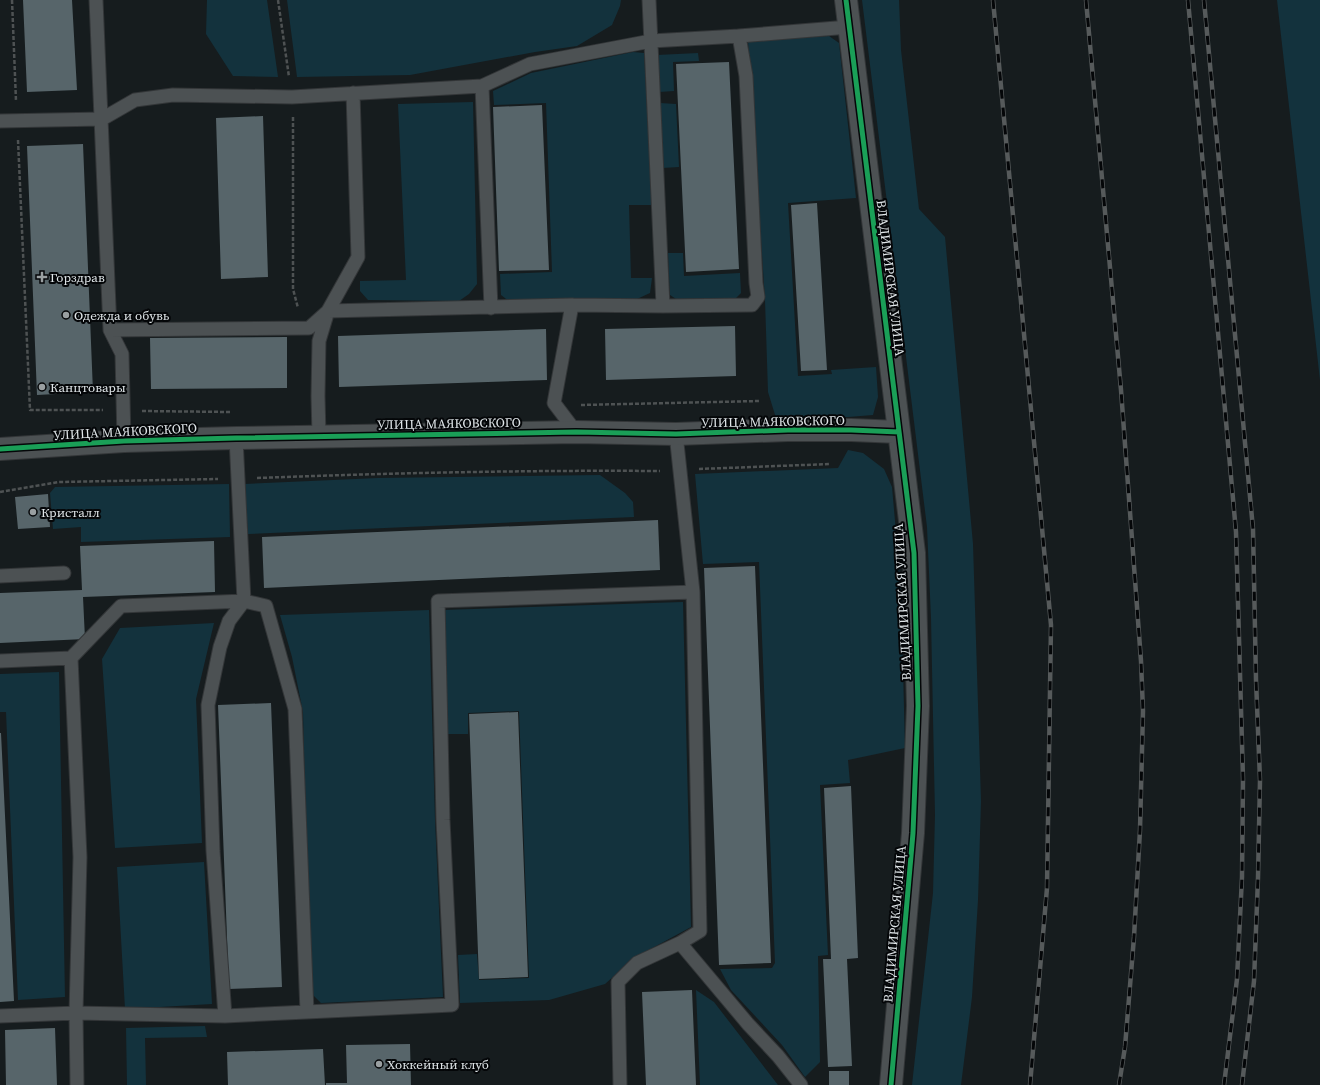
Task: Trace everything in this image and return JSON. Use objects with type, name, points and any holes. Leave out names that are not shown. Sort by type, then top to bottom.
[{"type":"street","name":"ВЛАДИМИРСКАЯ УЛИЦА","points":[[846,0],[914,553],[918,706],[913,833],[891,1085]]},
{"type":"street","name":"УЛИЦА МАЯКОВСКОГО","points":[[0,449],[124,442],[319,436],[576,432],[676,434],[788,430],[899,432]]},
{"type":"lane","points":[[96,0],[110,330],[122,354],[124,442]]},
{"type":"lane","points":[[649,0],[663,306]]},
{"type":"lane","points":[[0,121],[102,119],[135,100],[173,95],[292,97],[482,86],[530,64],[651,41],[849,28]]},
{"type":"lane","points":[[110,330],[309,328],[328,311],[572,305],[752,305],[758,297],[756,283],[746,76],[739,36]]},
{"type":"lane","points":[[482,86],[491,308]]},
{"type":"lane","points":[[319,436],[319,341],[328,311],[358,257],[353,93]]},
{"type":"lane","points":[[572,305],[554,403],[576,432]]},
{"type":"lane","points":[[620,1085],[618,982],[637,963],[680,943],[700,931],[693,592],[676,434]]},
{"type":"lane","points":[[225,1016],[213,851],[208,705],[220,647],[229,621],[244,601],[236,438]]},
{"type":"lane","points":[[0,576],[64,573]]},
{"type":"lane","points":[[0,1016],[76,1013],[225,1016],[452,1004],[443,820],[438,601],[693,592]]},
{"type":"lane","points":[[0,661],[71,658],[122,606],[244,601],[266,606],[295,709],[307,1012]]},
{"type":"lane","points":[[71,658],[80,857],[76,1013],[77,1085]]},
{"type":"lane","points":[[680,943],[748,1024],[778,1056],[801,1085]]},
{"type":"path","points":[[12,0],[16,103]]},
{"type":"path","points":[[18,134],[30,410],[106,410]]},
{"type":"path","points":[[137,410],[238,412]]},
{"type":"path","points":[[0,492],[59,482],[238,479],[377,473],[680,470],[830,464]]},
{"type":"shaded area","points":[[207,0],[267,0],[278,77],[233,76],[206,34]]},
{"type":"shaded area","points":[[287,0],[621,0],[612,25],[577,46],[535,52],[410,75],[297,77]]},
{"type":"shaded area","points":[[862,0],[899,0],[901,50],[919,209],[945,237],[973,544],[981,801],[978,900],[972,997],[961,1085],[912,1085],[933,893],[935,815],[931,618],[927,527]]},
{"type":"shaded area","points":[[1277,0],[1320,0],[1320,380]]},
{"type":"shaded area","points":[[829,36],[839,43],[856,198],[788,203],[798,376],[832,374],[831,370],[876,367],[878,397],[873,415],[848,417],[776,418],[768,392],[765,300],[748,41]]},
{"type":"shaded area","points":[[633,52],[644,53],[652,205],[629,205],[631,278],[652,278],[650,293],[637,299],[510,302],[501,295],[500,274],[552,272],[546,103],[494,105],[493,91],[531,73]]},
{"type":"shaded area","points":[[698,53],[699,61],[673,62],[674,91],[659,92],[657,55]]},
{"type":"shaded area","points":[[473,102],[477,284],[469,294],[459,301],[368,300],[360,291],[360,281],[406,280],[398,104]]},
{"type":"shaded area","points":[[660,103],[676,104],[679,167],[662,168]]},
{"type":"shaded area","points":[[668,253],[683,253],[684,276],[740,273],[741,293],[736,298],[676,299],[670,295]]},
{"type":"shaded area","points":[[848,450],[863,453],[884,469],[892,487],[901,589],[905,748],[848,760],[850,783],[820,785],[828,955],[818,956],[820,1062],[805,1077],[782,1045],[731,990],[720,969],[772,968],[775,963],[759,562],[703,564],[695,474],[838,468]]},
{"type":"shaded area","points":[[600,475],[625,493],[633,502],[634,517],[248,534],[244,484],[378,478]]},
{"type":"shaded area","points":[[229,484],[230,537],[81,542],[81,527],[53,529],[50,493],[55,487]]},
{"type":"shaded area","points":[[683,602],[691,927],[634,958],[605,984],[549,1000],[460,1003],[458,955],[477,954],[479,980],[529,978],[519,711],[468,713],[468,734],[447,734],[444,610]]},
{"type":"shaded area","points":[[429,610],[435,820],[443,997],[321,1003],[312,994],[308,907],[303,712],[292,657],[280,615]]},
{"type":"shaded area","points":[[214,623],[196,699],[202,843],[115,848],[102,659],[120,628]]},
{"type":"shaded area","points":[[59,672],[65,997],[18,1000],[6,712],[0,712],[0,674]]},
{"type":"shaded area","points":[[204,862],[212,1004],[125,1009],[117,867]]},
{"type":"shaded area","points":[[696,990],[714,1002],[778,1085],[700,1085]]},
{"type":"shaded area","points":[[205,1026],[207,1037],[145,1038],[146,1085],[127,1085],[126,1028]]},
{"type":"building","points":[[23,0],[72,0],[77,90],[27,92]]},
{"type":"building","points":[[729,62],[739,269],[686,272],[676,64]]},
{"type":"building","points":[[542,105],[549,270],[499,271],[493,107]]},
{"type":"building","points":[[263,116],[268,277],[221,279],[216,118]]},
{"type":"building","points":[[83,144],[93,392],[37,395],[27,146]]},
{"type":"building","points":[[817,203],[827,370],[801,371],[791,205]]},
{"type":"building","points":[[735,326],[736,376],[606,380],[605,329]]},
{"type":"building","points":[[546,329],[547,380],[339,387],[338,336]]},
{"type":"building","points":[[287,337],[287,388],[151,389],[150,338]]},
{"type":"building","name":"Кристалл","points":[[48,494],[50,527],[18,529],[15,497]]},
{"type":"building","points":[[658,520],[660,570],[264,588],[262,537]]},
{"type":"building","points":[[214,541],[215,592],[83,597],[85,639],[0,643],[0,593],[82,590],[80,546]]},
{"type":"building","points":[[755,566],[771,963],[719,965],[704,568]]},
{"type":"building","points":[[271,703],[282,987],[229,989],[218,705]]},
{"type":"building","points":[[518,712],[528,977],[479,979],[469,714]]},
{"type":"building","points":[[0,733],[14,1001],[0,1002]]},
{"type":"building","points":[[851,786],[858,958],[847,959],[852,1066],[828,1067],[823,959],[831,959],[824,788]]},
{"type":"building","points":[[692,990],[696,1085],[646,1085],[642,992]]},
{"type":"building","points":[[55,1028],[57,1085],[6,1085],[5,1030]]},
{"type":"building","name":"Хоккейный клуб","points":[[410,1044],[411,1085],[326,1085],[326,1083],[347,1083],[346,1045]]},
{"type":"building","points":[[323,1049],[325,1085],[228,1085],[227,1052]]},
{"type":"building","points":[[829,1071],[849,1071],[849,1085],[829,1085]]},
{"type":"railway","points":[[993,0],[1051,625],[1047,888],[1030,1085]]},
{"type":"railway","points":[[1086,0],[1121,390],[1141,661],[1143,711],[1140,830],[1134,937],[1125,1047],[1119,1085]]},
{"type":"railway","points":[[1188,0],[1236,532],[1243,779],[1242,877],[1237,979],[1224,1085]]},
{"type":"railway","points":[[1204,0],[1253,529],[1256,680],[1260,780],[1254,981],[1242,1085]]},
{"type":"cycle path","points":[[846,0],[914,553],[918,706],[913,833],[891,1085]]},
{"type":"cycle path","points":[[0,449],[124,441],[236,438],[576,432],[676,434],[788,430],[899,432]]},
{"type":"place","name":"Горздрав","points":[[42,277]]},
{"type":"place","name":"Одежда и обувь","points":[[66,315]]},
{"type":"place","name":"Канцтовары","points":[[42,387]]},
{"type":"place","name":"Кристалл","points":[[33,512]]},
{"type":"place","name":"Хоккейный клуб","points":[[379,1064]]}]
